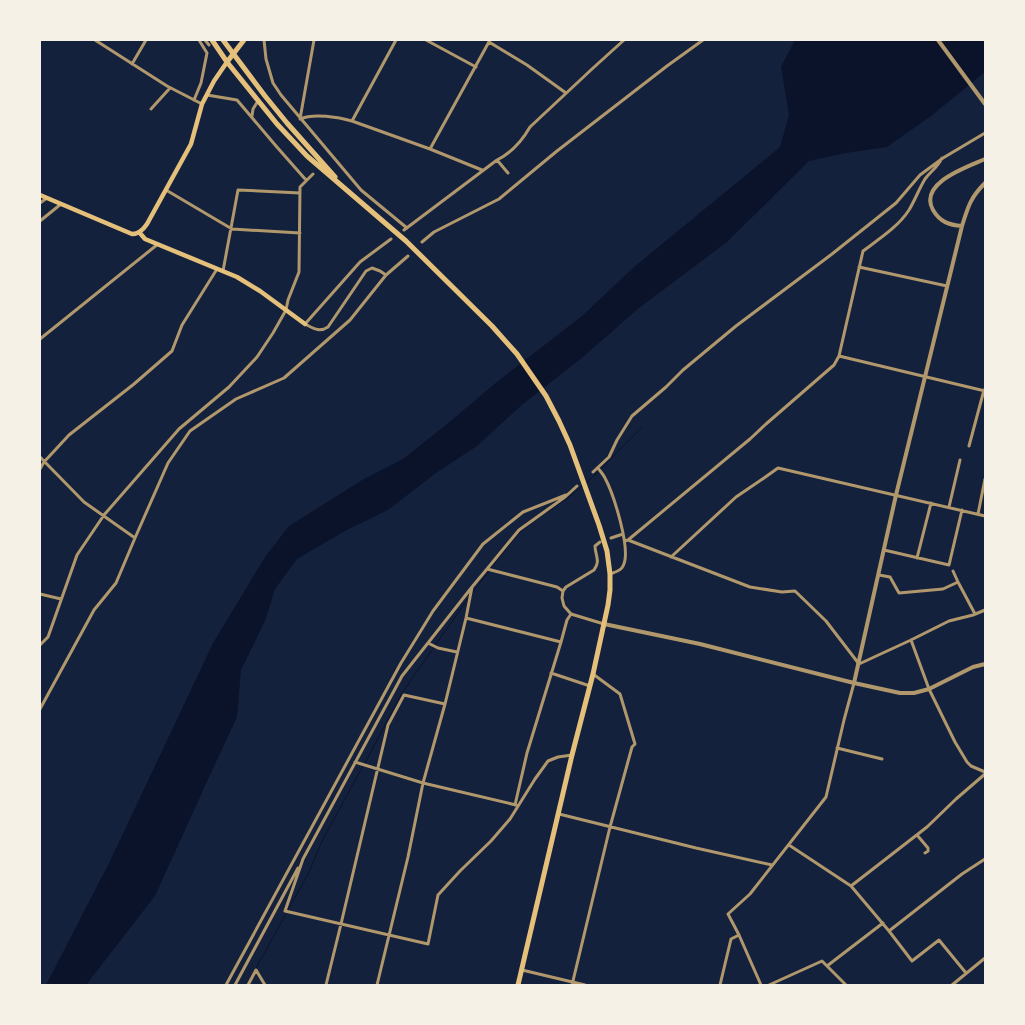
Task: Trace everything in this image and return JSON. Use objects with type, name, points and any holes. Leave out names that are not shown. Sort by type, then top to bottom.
[{"type":"main road","points":[[223,40],[287,123],[346,191]]},
{"type":"main road","points":[[40,195],[132,234],[136,234],[144,229],[191,144],[202,104],[214,81],[244,40]]},
{"type":"main road","points":[[210,42],[277,124],[307,156],[406,241],[492,326],[517,354],[546,396],[559,421],[570,445],[599,525],[607,551],[610,590],[593,674],[518,985]]},
{"type":"main road","points":[[140,232],[145,239],[237,277],[260,291],[305,324]]},
{"type":"street","points":[[95,40],[100,41],[170,88],[202,104]]},
{"type":"street","points":[[132,64],[146,40]]},
{"type":"street","points":[[194,100],[207,54],[199,40]]},
{"type":"street","points":[[206,40],[210,42]]},
{"type":"street","points":[[264,40],[266,59],[272,83],[361,190],[405,229],[496,160],[506,155],[525,136],[530,127],[624,40]]},
{"type":"street","points":[[300,119],[314,40]]},
{"type":"street","points":[[352,121],[396,40]]},
{"type":"street","points":[[426,40],[476,67]]},
{"type":"street","points":[[422,242],[434,232],[499,199],[557,151],[703,40]]},
{"type":"street","points":[[938,40],[985,104]]},
{"type":"street","points":[[430,148],[490,41],[528,65],[566,93]]},
{"type":"street","points":[[151,110],[170,88]]},
{"type":"street","points":[[207,95],[237,100],[306,180]]},
{"type":"street","points":[[252,117],[253,109],[258,101]]},
{"type":"street","points":[[300,119],[307,116],[342,118],[430,148],[483,170]]},
{"type":"street","points":[[593,472],[608,457],[632,416],[683,370],[736,326],[896,203],[920,175],[943,158],[985,133]]},
{"type":"street","points":[[627,541],[750,439],[834,365],[838,356],[863,251],[896,226],[909,210],[927,176],[939,166],[943,158]]},
{"type":"street","points":[[962,226],[952,225],[938,219],[931,206],[931,196],[936,185],[945,178],[985,159]]},
{"type":"street","points":[[496,160],[508,172]]},
{"type":"street","points":[[40,645],[48,637],[77,554],[104,515],[179,430],[229,387],[257,357],[273,333],[286,310],[288,300],[300,272],[300,187],[313,174]]},
{"type":"street","points":[[760,985],[728,914],[750,894],[826,797],[859,664],[896,495],[962,226],[976,192],[985,183]]},
{"type":"street","points":[[166,190],[232,229],[300,233]]},
{"type":"street","points":[[223,271],[238,190],[300,194]]},
{"type":"street","points":[[40,204],[47,198]]},
{"type":"street","points":[[40,221],[61,204]]},
{"type":"street","points":[[386,275],[372,268],[366,271],[328,327],[324,330],[315,330],[305,324],[360,262],[392,239]]},
{"type":"street","points":[[40,340],[159,244]]},
{"type":"street","points":[[40,709],[94,610],[116,583],[168,463],[190,431],[236,398],[284,378],[350,320],[386,275],[408,256]]},
{"type":"street","points":[[859,267],[947,286]]},
{"type":"street","points":[[40,469],[69,435],[134,384],[172,351],[182,325],[217,268]]},
{"type":"street","points":[[838,356],[984,390],[969,446]]},
{"type":"street","points":[[40,457],[84,502],[135,538]]},
{"type":"street","points":[[949,507],[960,460]]},
{"type":"street","points":[[598,468],[605,478],[614,500],[627,541],[623,566],[620,570],[610,574]]},
{"type":"street","points":[[671,557],[717,516],[726,505],[778,468],[985,516]]},
{"type":"street","points":[[978,514],[985,479]]},
{"type":"street","points":[[235,985],[402,676],[519,530],[577,486]]},
{"type":"street","points":[[226,985],[401,663],[433,611],[483,544],[523,512],[566,495]]},
{"type":"street","points":[[917,558],[931,503]]},
{"type":"street","points":[[884,550],[949,565],[962,510]]},
{"type":"street","points":[[611,538],[624,534]]},
{"type":"street","points":[[627,541],[750,587],[782,592],[795,591],[826,621],[859,664]]},
{"type":"street","points":[[600,542],[595,546],[598,561],[594,570],[566,587],[563,591],[564,606],[571,614],[604,624],[700,644],[854,684],[900,693],[914,693],[929,689],[973,667],[985,664]]},
{"type":"street","points":[[487,569],[556,587],[563,591]]},
{"type":"street","points":[[953,571],[975,614]]},
{"type":"street","points":[[879,575],[890,577],[900,593],[943,589],[958,582]]},
{"type":"street","points":[[377,985],[408,857],[423,783],[445,704],[472,587]]},
{"type":"street","points":[[40,594],[61,599]]},
{"type":"street","points":[[859,664],[949,621],[985,610]]},
{"type":"street","points":[[517,806],[527,753],[567,620],[571,614]]},
{"type":"street","points":[[466,618],[561,642]]},
{"type":"street","points":[[852,886],[927,827],[985,773],[967,762],[955,742],[929,689],[910,640]]},
{"type":"street","points":[[428,643],[438,648],[457,652]]},
{"type":"street","points":[[551,672],[590,686]]},
{"type":"street","points":[[573,984],[610,827],[632,747],[636,744],[620,694],[593,674]]},
{"type":"street","points":[[326,985],[388,725],[404,695],[445,704]]},
{"type":"street","points":[[837,748],[882,759]]},
{"type":"street","points":[[303,859],[285,911],[428,944],[438,895],[510,819],[548,761],[572,755]]},
{"type":"street","points":[[355,762],[423,783],[517,806]]},
{"type":"street","points":[[559,814],[772,865]]},
{"type":"street","points":[[917,835],[928,848],[928,851],[925,853]]},
{"type":"street","points":[[789,844],[852,886],[912,961],[939,940],[966,973]]},
{"type":"street","points":[[889,931],[962,874],[985,859]]},
{"type":"street","points":[[827,966],[883,923]]},
{"type":"street","points":[[720,985],[731,939],[739,935]]},
{"type":"street","points":[[952,985],[985,958]]},
{"type":"street","points":[[768,985],[822,961],[846,985]]},
{"type":"street","points":[[248,985],[256,970],[265,985]]},
{"type":"street","points":[[522,970],[573,984],[585,985]]},
{"type":"water","points":[[795,40],[985,40],[985,72],[931,116],[887,147],[809,161],[727,242],[639,308],[583,357],[523,404],[477,446],[436,473],[388,510],[345,531],[297,559],[275,589],[265,621],[241,670],[237,717],[155,896],[86,985],[46,985],[110,861],[213,643],[265,557],[289,526],[362,480],[403,459],[498,381],[582,316],[634,267],[780,147],[789,115],[781,67]]},
{"type":"waterway","points":[[585,484],[641,428]]},
{"type":"waterway","points":[[547,512],[582,486]]},
{"type":"waterway","points":[[491,568],[517,535],[527,526]]},
{"type":"waterway","points":[[473,592],[489,571]]},
{"type":"waterway","points":[[365,763],[402,693],[469,597]]},
{"type":"waterway","points":[[256,968],[309,872],[322,841],[363,766]]}]
